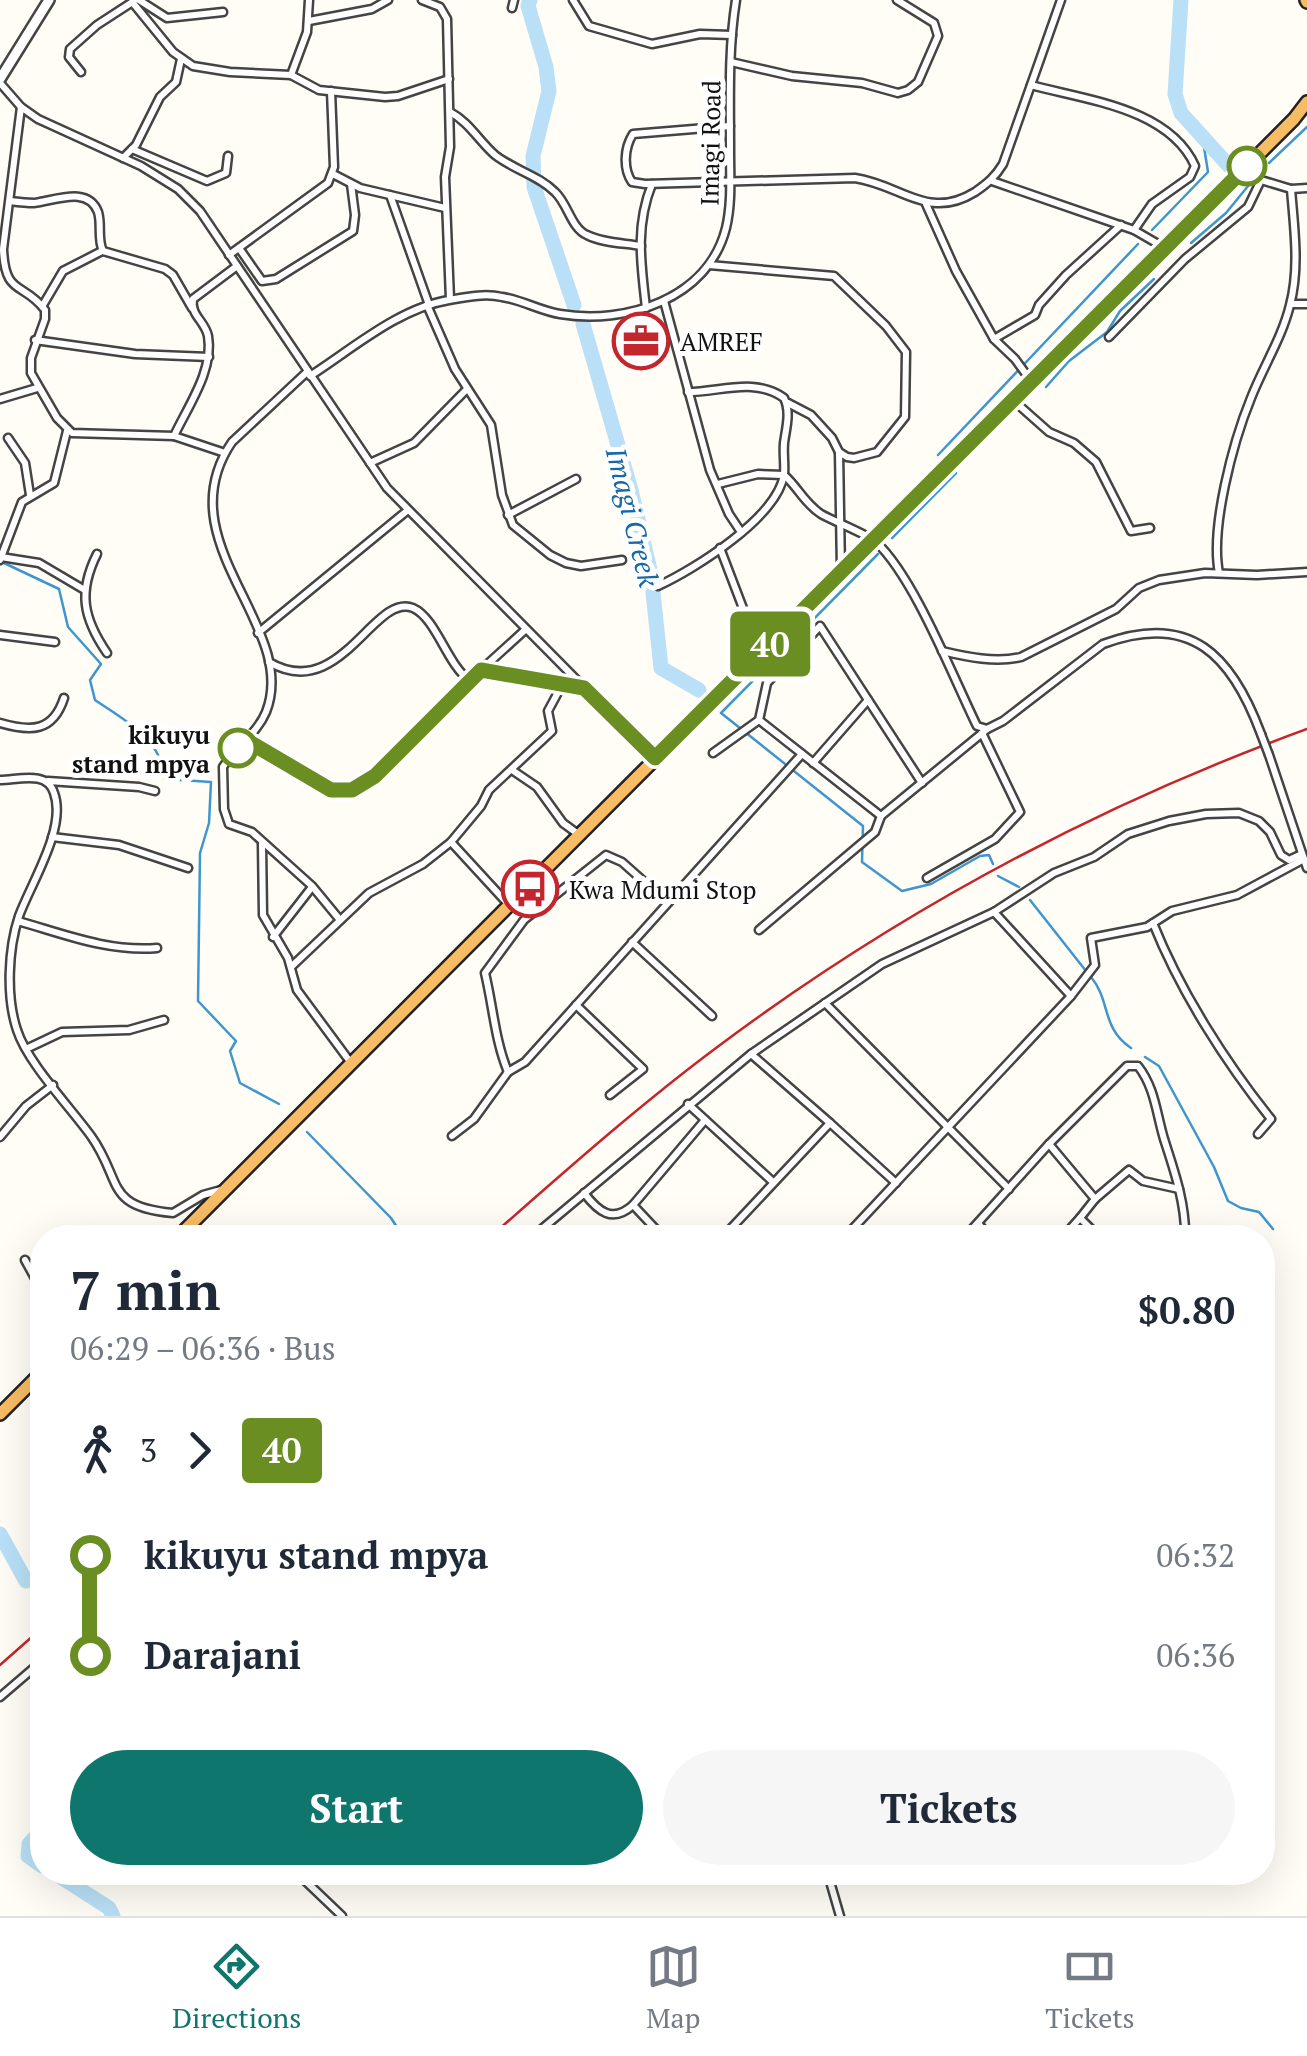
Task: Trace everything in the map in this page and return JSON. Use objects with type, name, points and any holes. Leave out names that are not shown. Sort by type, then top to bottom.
[{"type":"highway","points":[[190,1225],[1307,106]]},
{"type":"highway","points":[[0,1414],[30,1384]]},
{"type":"street","points":[[49,0],[0,81],[21,107],[38,118],[178,189],[200,210],[370,463],[408,510],[655,758]]},
{"type":"street","points":[[291,76],[309,21],[308,0]]},
{"type":"street","points":[[309,21],[372,10],[388,0]]},
{"type":"street","points":[[422,0],[440,7],[448,19],[449,158],[444,177],[450,300]]},
{"type":"street","points":[[573,0],[590,26],[652,44],[700,34],[732,35]]},
{"type":"street","name":"Imagi Road","points":[[710,264],[725,232],[736,0]]},
{"type":"street","points":[[731,62],[792,76],[862,83],[898,93],[908,90],[918,82],[938,36],[934,23],[897,0]]},
{"type":"street","points":[[730,126],[633,134],[626,158],[628,176],[632,182],[652,184],[855,178],[891,187],[926,204],[951,204],[992,181],[1002,164],[1061,0]]},
{"type":"street","points":[[136,1],[181,58],[194,66],[291,76],[309,86],[331,91],[398,96],[449,79]]},
{"type":"street","points":[[136,1],[167,18],[224,12]]},
{"type":"street","points":[[81,72],[70,57],[70,49],[97,25],[136,1]]},
{"type":"street","points":[[123,158],[132,149],[160,97],[176,82],[181,58]]},
{"type":"street","points":[[1031,85],[1102,104],[1161,127],[1176,137],[1194,161],[1190,177],[1152,204],[1134,230]]},
{"type":"street","points":[[228,255],[328,184],[332,174],[331,91]]},
{"type":"street","points":[[21,107],[3,249],[6,276],[16,288],[43,306]]},
{"type":"street","points":[[450,112],[463,119],[509,166],[555,192],[580,230],[603,240],[641,246]]},
{"type":"street","points":[[132,149],[207,182],[226,172],[228,156]]},
{"type":"street","points":[[1247,166],[1261,180],[1291,189],[1307,188]]},
{"type":"street","points":[[332,174],[351,184],[446,208]]},
{"type":"street","points":[[1109,337],[1185,258],[1248,207],[1261,180]]},
{"type":"street","points":[[992,181],[1134,230],[1165,248]]},
{"type":"street","points":[[239,248],[262,281],[276,279],[353,231],[351,184]]},
{"type":"street","points":[[646,308],[641,209],[652,184]]},
{"type":"street","points":[[1219,573],[1215,554],[1232,458],[1250,400],[1290,304],[1296,268],[1291,189]]},
{"type":"street","points":[[390,195],[428,305],[467,389],[491,424],[513,525],[566,563],[580,566],[622,560]]},
{"type":"street","points":[[10,200],[36,202],[75,196],[86,199],[98,214],[102,251]]},
{"type":"street","points":[[926,204],[956,271],[994,339],[1032,382]]},
{"type":"street","points":[[994,339],[1035,315],[1066,274],[1120,225]]},
{"type":"street","points":[[174,436],[209,357],[207,331],[192,308],[165,269],[102,251],[63,271],[43,306],[45,318],[30,368],[37,388],[67,430],[95,436],[174,436],[225,452]]},
{"type":"street","points":[[340,920],[312,886],[252,832],[232,826],[226,818],[223,767],[267,711],[271,684],[258,633],[213,526],[214,491],[225,452],[251,422],[309,374],[408,312],[428,305],[494,295],[565,315],[609,315],[664,301],[690,285],[710,264],[834,276],[904,349],[908,363],[905,417],[878,452],[854,458],[839,452]]},
{"type":"street","points":[[192,308],[197,293],[237,266]]},
{"type":"street","points":[[664,301],[710,470],[741,532]]},
{"type":"street","points":[[1290,304],[1307,304]]},
{"type":"street","points":[[36,340],[136,354],[209,357]]},
{"type":"street","points":[[688,392],[742,385],[776,391],[788,404],[800,407],[823,426],[839,452],[841,572]]},
{"type":"street","points":[[0,399],[37,388]]},
{"type":"street","points":[[370,463],[414,444],[467,389]]},
{"type":"street","points":[[1013,400],[1049,432],[1088,452],[1131,531],[1150,528]]},
{"type":"street","points":[[658,586],[720,548],[766,510],[784,474],[788,404]]},
{"type":"street","points":[[67,430],[54,483],[30,495],[18,509],[1,558],[39,563],[84,590]]},
{"type":"street","points":[[8,438],[25,463],[30,495]]},
{"type":"street","points":[[718,484],[758,474],[784,474]]},
{"type":"street","points":[[784,474],[810,506],[874,539],[910,593],[977,726],[984,731],[1020,812],[995,840],[927,878]]},
{"type":"street","points":[[508,515],[576,479]]},
{"type":"street","points":[[258,633],[408,510]]},
{"type":"street","points":[[720,548],[749,624],[767,646]]},
{"type":"street","points":[[97,554],[84,580],[84,590],[92,628],[107,653]]},
{"type":"street","points":[[941,651],[966,657],[1021,657],[1116,610],[1148,583],[1175,576],[1307,572]]},
{"type":"street","points":[[268,662],[290,672],[319,669],[356,646],[388,613],[401,606],[418,610],[457,669],[470,680]]},
{"type":"street","points":[[713,752],[759,720],[768,683],[820,626],[922,783]]},
{"type":"street","points":[[246,740],[331,790],[352,790],[375,776],[525,630]]},
{"type":"street","points":[[760,930],[875,832],[882,816],[984,731],[1003,721],[1102,644],[1120,638],[1156,634],[1186,640],[1228,666],[1244,690],[1307,868]]},
{"type":"street","points":[[0,635],[55,642]]},
{"type":"street","points":[[481,670],[584,688]]},
{"type":"street","points":[[291,967],[369,893],[423,864],[451,842],[481,806],[488,790],[552,731],[549,706],[562,685]]},
{"type":"street","points":[[0,724],[30,729],[50,723],[64,698]]},
{"type":"street","points":[[813,762],[868,700]]},
{"type":"street","points":[[759,720],[882,816]]},
{"type":"street","points":[[452,1136],[474,1119],[508,1072],[525,1062],[802,754]]},
{"type":"street","points":[[512,770],[538,786],[563,823],[578,835]]},
{"type":"street","points":[[0,780],[35,778],[139,786],[155,792]]},
{"type":"street","points":[[46,781],[56,800],[52,837],[18,921],[12,948],[15,1025],[26,1049],[101,1151],[117,1191],[124,1198],[145,1207],[174,1212],[203,1195],[227,1188]]},
{"type":"street","points":[[547,1225],[751,1054],[882,964],[994,912],[1054,873],[1094,857],[1128,834],[1168,821],[1239,813],[1259,821],[1289,860],[1303,856]]},
{"type":"street","points":[[52,837],[118,845],[188,868]]},
{"type":"street","points":[[262,842],[263,916],[291,967],[298,990],[351,1063]]},
{"type":"street","points":[[451,842],[524,920]]},
{"type":"street","points":[[508,1072],[500,1052],[485,973],[524,920],[606,855],[622,862],[668,902]]},
{"type":"street","points":[[856,1225],[1071,996],[1096,965],[1092,938],[1146,927],[1172,912],[1237,895],[1303,856]]},
{"type":"street","points":[[273,937],[312,886]]},
{"type":"street","points":[[994,912],[1071,996]]},
{"type":"street","points":[[18,921],[100,945],[134,950],[157,948]]},
{"type":"street","points":[[1154,923],[1165,954],[1241,1082],[1272,1120],[1258,1134]]},
{"type":"street","points":[[632,942],[712,1016]]},
{"type":"street","points":[[825,1003],[1009,1189]]},
{"type":"street","points":[[576,1005],[643,1069],[610,1096]]},
{"type":"street","points":[[26,1049],[62,1032],[128,1030],[164,1020]]},
{"type":"street","points":[[751,1054],[896,1183]]},
{"type":"street","points":[[978,1223],[1049,1144],[1128,1066],[1138,1066],[1156,1102],[1179,1189],[1181,1225]]},
{"type":"street","points":[[0,1136],[26,1106],[53,1085]]},
{"type":"street","points":[[688,1104],[773,1182]]},
{"type":"street","points":[[584,1193],[597,1210],[610,1216],[622,1214],[705,1120]]},
{"type":"street","points":[[734,1225],[830,1123]]},
{"type":"street","points":[[1049,1144],[1095,1199]]},
{"type":"street","points":[[1074,1225],[1095,1199],[1129,1170],[1143,1180],[1179,1189]]},
{"type":"street","points":[[633,1205],[652,1225]]},
{"type":"street","points":[[1080,1218],[1087,1225]]},
{"type":"street","points":[[25,1260],[30,1269]]},
{"type":"street","points":[[0,1697],[30,1671]]},
{"type":"street","points":[[310,1885],[342,1916]]},
{"type":"street","points":[[831,1885],[840,1916]]},
{"type":"waterway","name":"Imagi Creek","points":[[530,0],[528,6],[549,91],[533,156],[534,187],[574,305]]},
{"type":"waterway","points":[[1181,0],[1175,94],[1181,113],[1229,166]]},
{"type":"waterway","points":[[1269,163],[1307,127]]},
{"type":"waterway","points":[[1152,230],[1208,172],[1204,147],[1207,144]]},
{"type":"waterway","points":[[1191,243],[1226,213],[1253,180]]},
{"type":"waterway","points":[[938,455],[1138,244]]},
{"type":"waterway","points":[[1046,387],[1069,361],[1107,332],[1120,311],[1154,279]]},
{"type":"waterway","name":"Imagi Creek","points":[[583,324],[651,574],[661,668],[699,690]]},
{"type":"waterway","points":[[892,538],[956,473]]},
{"type":"waterway","name":"Imagi Creek","points":[[878,554],[721,713],[863,826],[862,862],[902,891],[931,884],[980,856],[989,855],[993,864]]},
{"type":"waterway","points":[[4,563],[59,589],[68,627],[101,664],[90,680],[95,700],[150,742],[165,779],[211,782],[209,823],[200,853],[198,1001],[236,1041],[230,1051],[240,1083],[279,1104]]},
{"type":"waterway","name":"Imagi Creek","points":[[998,876],[1019,887]]},
{"type":"waterway","name":"Imagi Creek","points":[[1030,900],[1086,971]]},
{"type":"waterway","name":"Imagi Creek","points":[[1091,977],[1115,1032],[1131,1048]]},
{"type":"waterway","name":"Imagi Creek","points":[[1145,1057],[1159,1066],[1214,1167],[1228,1201],[1259,1212],[1270,1225]]},
{"type":"waterway","points":[[307,1132],[396,1225]]},
{"type":"waterway","points":[[0,1534],[26,1581]]},
{"type":"waterway","points":[[30,1843],[30,1857]]},
{"type":"waterway","points":[[73,1885],[109,1908],[113,1916]]},
{"type":"railway","points":[[504,1225],[687,1070],[784,999],[926,908],[1151,792],[1307,729]]},
{"type":"railway","points":[[0,1665],[30,1639]]},
{"type":"bus line","name":"40","points":[[238,748],[246,740],[260,752],[331,790],[352,790],[375,776],[481,670],[584,688],[655,758],[1247,166]]},
{"type":"place","name":"AMREF","points":[[641,341]]},
{"type":"place","name":"kikuyu stand mpya","points":[[238,748]]},
{"type":"place","name":"Kwa Mdumi Stop","points":[[530,889]]}]
